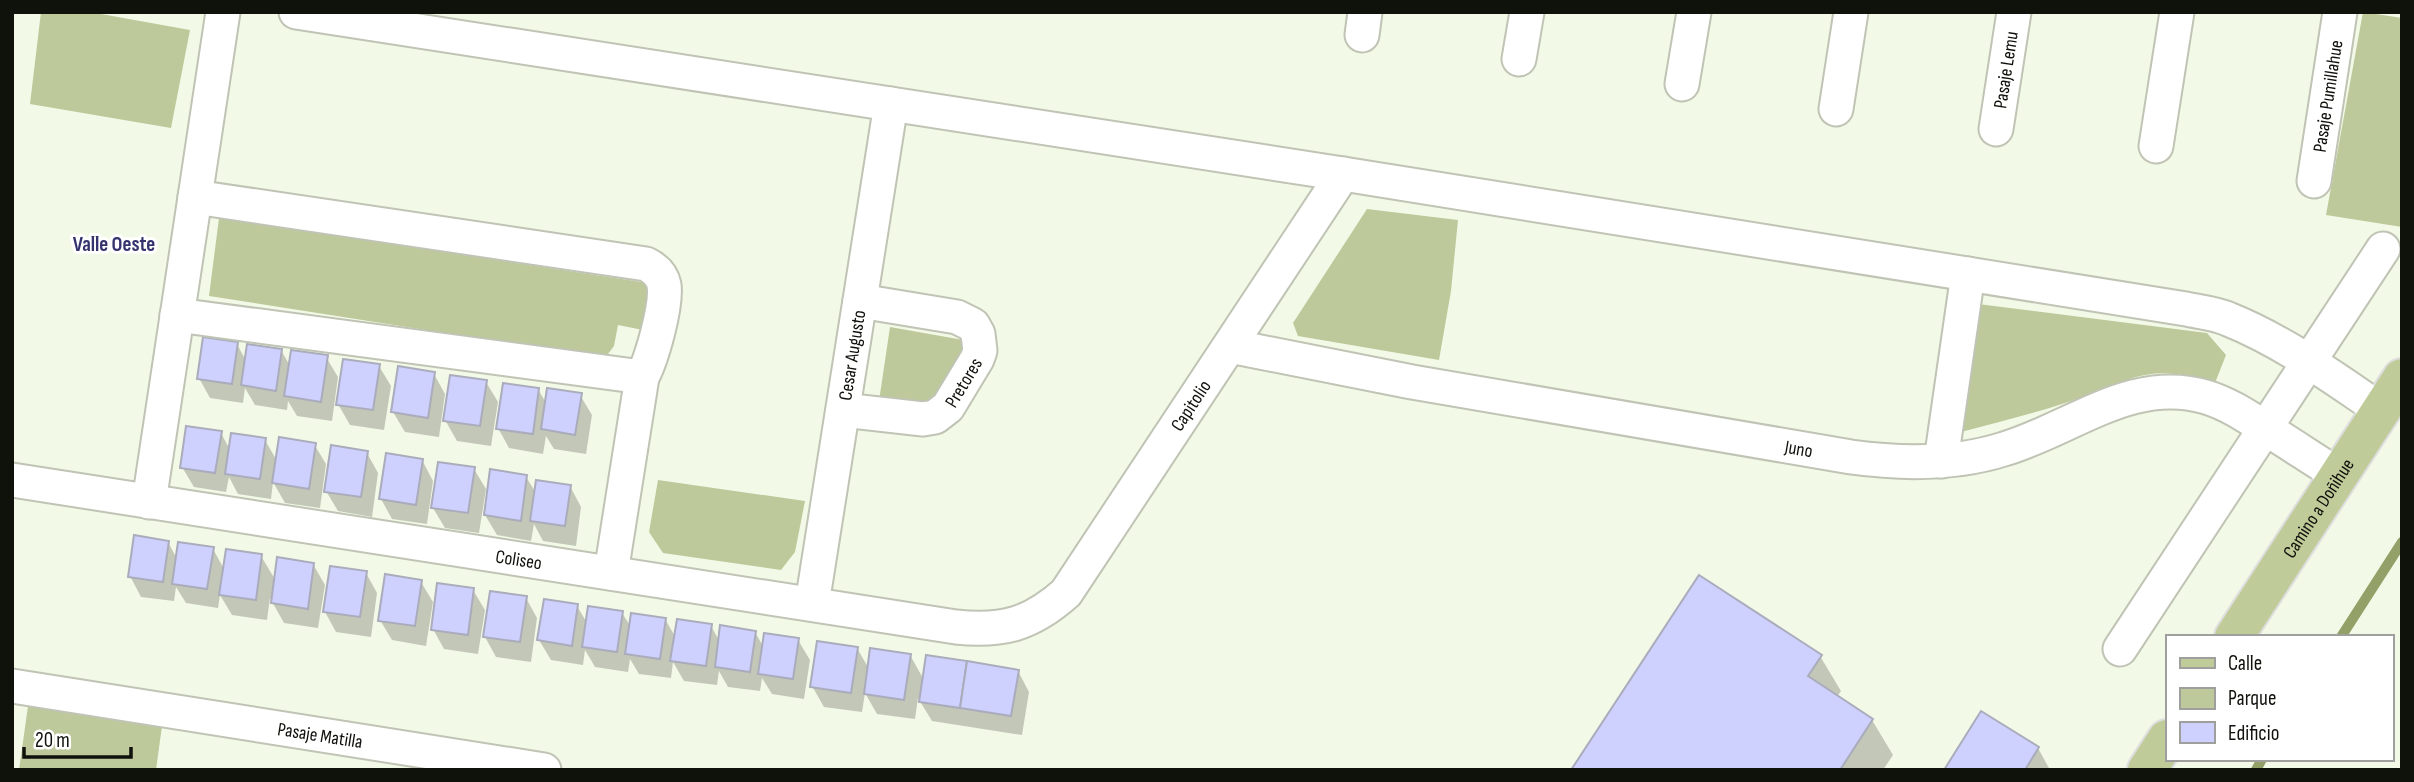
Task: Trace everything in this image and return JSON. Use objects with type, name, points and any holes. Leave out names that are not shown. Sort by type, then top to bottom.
[{"type":"main road","name":"Camino a Doñihue","points":[[2235,635],[2402,378]]},
{"type":"main road","points":[[2147,770],[2166,740]]},
{"type":"street","points":[[149,502],[223,12]]},
{"type":"street","points":[[296,12],[1343,174],[2186,309],[2226,318],[2309,362],[2381,410]]},
{"type":"street","points":[[1519,59],[1527,12]]},
{"type":"street","points":[[1682,84],[1694,12]]},
{"type":"street","points":[[1836,108],[1851,12]]},
{"type":"street","name":"Pasaje Lemu","points":[[1996,130],[2014,12]]},
{"type":"street","points":[[2157,146],[2176,12]]},
{"type":"street","name":"Pasaje Pumillahue","points":[[2314,181],[2340,12]]},
{"type":"street","name":"Cesar Augusto","points":[[812,604],[891,104]]},
{"type":"street","name":"Capitolio","points":[[1025,621],[1047,609],[1066,593],[1343,174]]},
{"type":"street","points":[[195,197],[646,264],[660,275],[663,295],[655,348],[642,377],[611,573]]},
{"type":"street","points":[[2120,649],[2383,249]]},
{"type":"street","points":[[1941,461],[1968,274]]},
{"type":"street","name":"Pretores","points":[[843,410],[923,419],[935,417],[948,407],[980,351],[978,334],[965,320],[860,301]]},
{"type":"street","points":[[177,315],[642,377]]},
{"type":"street","name":"Juno","points":[[1230,346],[1412,382],[1850,457],[1910,463],[1972,457],[2003,450],[2033,440],[2137,394],[2185,392],[2228,405],[2340,476]]},
{"type":"street","name":"Coliseo","points":[[12,481],[979,629],[1003,627],[1025,621]]},
{"type":"street","name":"Pasaje Matilla","points":[[12,686],[544,770]]},
{"type":"green space","points":[[41,12],[90,12],[190,30],[171,128],[30,104]]},
{"type":"green space","points":[[2363,12],[2402,18],[2402,227],[2326,215]]},
{"type":"green space","points":[[1367,209],[1458,220],[1451,291],[1439,360],[1298,336],[1293,323]]},
{"type":"green space","points":[[219,218],[648,283],[643,330],[618,325],[614,346],[605,358],[209,296]]},
{"type":"green space","points":[[1978,304],[2207,333],[2226,355],[2215,383],[2159,373],[2142,375],[2055,406],[1961,432]]},
{"type":"green space","points":[[890,327],[969,341],[929,410],[879,401]]},
{"type":"green space","points":[[658,480],[805,501],[795,552],[781,570],[663,553],[649,532]]},
{"type":"green space","points":[[28,706],[162,726],[156,770],[19,770]]},
{"type":"building","points":[[203,337],[238,342],[232,384],[197,379]]},
{"type":"building","points":[[247,344],[282,349],[276,391],[241,385]]},
{"type":"building","points":[[291,350],[328,355],[321,402],[284,396]]},
{"type":"building","points":[[343,359],[380,364],[373,410],[336,405]]},
{"type":"building","points":[[398,366],[435,372],[428,418],[391,412]]},
{"type":"building","points":[[450,375],[487,380],[480,426],[443,421]]},
{"type":"building","points":[[503,383],[539,388],[533,434],[496,429]]},
{"type":"building","points":[[547,388],[582,393],[575,435],[541,429]]},
{"type":"building","points":[[186,426],[222,431],[215,473],[180,468]]},
{"type":"building","points":[[231,433],[266,438],[260,479],[225,474]]},
{"type":"building","points":[[279,437],[316,443],[309,489],[272,483]]},
{"type":"building","points":[[331,445],[368,451],[361,497],[324,492]]},
{"type":"building","points":[[386,453],[423,459],[416,505],[379,499]]},
{"type":"building","points":[[438,462],[475,467],[468,513],[431,508]]},
{"type":"building","points":[[490,469],[527,475],[521,521],[484,515]]},
{"type":"building","points":[[536,480],[571,485],[565,526],[530,521]]},
{"type":"building","points":[[134,535],[169,541],[163,582],[128,577]]},
{"type":"building","points":[[178,542],[214,547],[207,589],[172,584]]},
{"type":"building","points":[[226,549],[262,554],[256,600],[219,595]]},
{"type":"building","points":[[277,557],[314,563],[308,609],[271,603]]},
{"type":"building","points":[[330,566],[367,571],[360,617],[323,612]]},
{"type":"building","points":[[385,574],[422,580],[415,626],[378,621]]},
{"type":"building","points":[[1699,575],[1822,655],[1808,676],[1873,719],[1840,770],[1571,770]]},
{"type":"building","points":[[437,583],[474,588],[468,635],[431,630]]},
{"type":"building","points":[[490,591],[527,596],[520,642],[483,637]]},
{"type":"building","points":[[544,599],[578,604],[572,646],[537,640]]},
{"type":"building","points":[[588,606],[623,611],[617,652],[582,647]]},
{"type":"building","points":[[631,613],[666,618],[660,659],[625,654]]},
{"type":"building","points":[[677,619],[712,624],[706,666],[670,661]]},
{"type":"building","points":[[720,625],[756,631],[750,672],[715,667]]},
{"type":"building","points":[[764,633],[799,638],[793,679],[758,674]]},
{"type":"building","points":[[817,641],[858,647],[851,693],[810,687]]},
{"type":"building","points":[[870,648],[911,654],[904,700],[864,694]]},
{"type":"building","points":[[926,655],[967,661],[960,708],[919,702]]},
{"type":"building","points":[[967,661],[1019,670],[1011,716],[960,708]]},
{"type":"building","points":[[1981,711],[2039,747],[2025,770],[1944,770]]},
{"type":"waterway","points":[[2342,635],[2402,542]]},
{"type":"waterway","points":[[2256,770],[2261,761]]},
{"type":"district","name":"Valle Oeste","points":[[114,244]]}]
